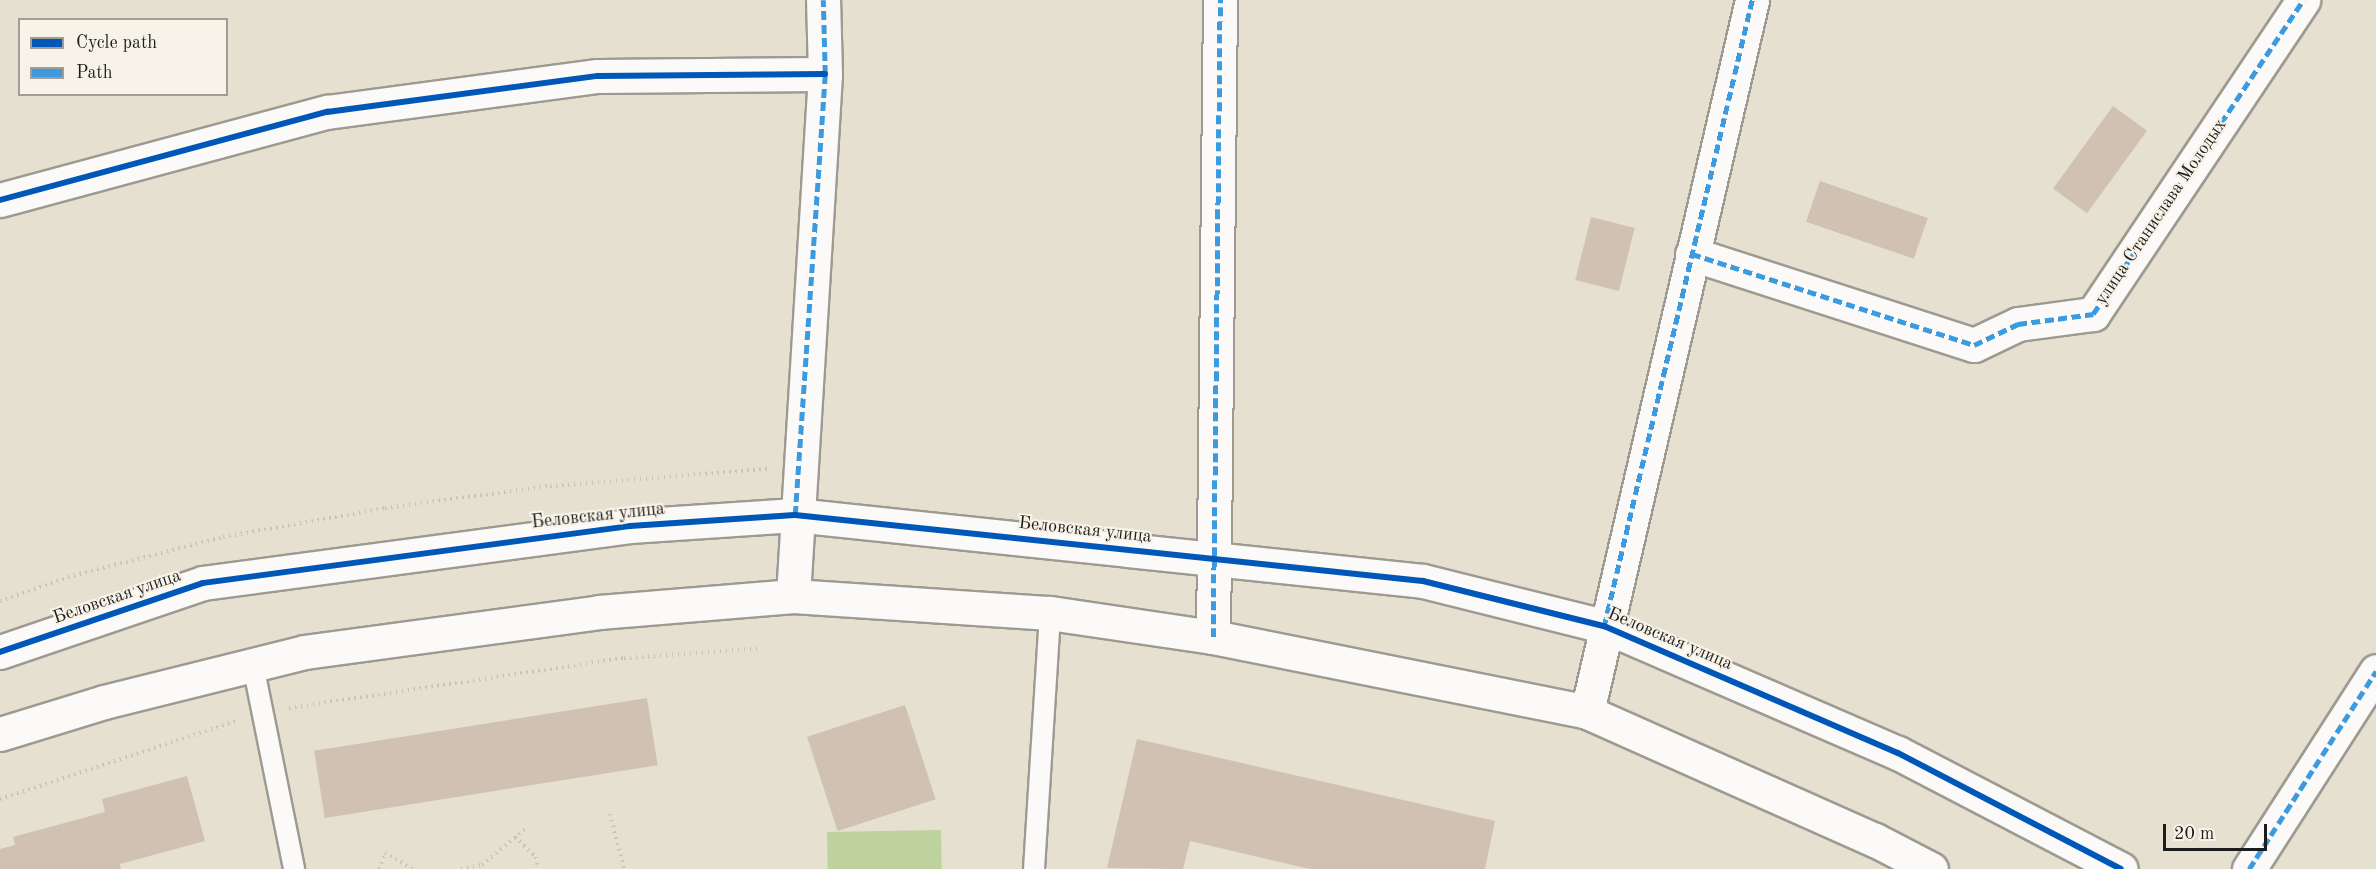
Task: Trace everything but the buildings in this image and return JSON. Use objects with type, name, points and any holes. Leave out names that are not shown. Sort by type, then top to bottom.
[{"type":"street","points":[[793,596],[795,515],[825,74],[823,0]]},
{"type":"street","points":[[1213,637],[1220,0]]},
{"type":"street","points":[[1587,712],[1604,626],[1752,0]]},
{"type":"street","name":"улица Станислава Молодых","points":[[1692,254],[1974,345],[2018,324],[2093,314],[2303,0]]},
{"type":"street","points":[[0,200],[327,112],[598,76],[825,74]]},
{"type":"street","name":"Беловская улица","points":[[0,652],[203,583],[630,526],[795,515],[1423,580],[1604,626],[1898,753],[2121,869]]},
{"type":"street","points":[[0,734],[104,702],[305,652],[599,612],[793,596],[1050,613],[1213,637],[1587,712],[1931,869]]},
{"type":"street","points":[[2250,869],[2376,671]]},
{"type":"lane","points":[[1034,869],[1050,613]]},
{"type":"lane","points":[[253,665],[294,869]]},
{"type":"path","points":[[0,601],[79,574],[223,537],[385,508],[550,486],[799,466]]},
{"type":"path","points":[[0,799],[262,712],[624,658],[762,648]]},
{"type":"path","points":[[610,814],[624,869]]},
{"type":"path","points":[[461,869],[482,866],[525,829]]},
{"type":"path","points":[[515,837],[536,857],[538,869]]},
{"type":"path","points":[[378,869],[385,853],[413,869]]},
{"type":"green space","points":[[941,830],[942,869],[828,869],[827,832]]},
{"type":"marked path","points":[[795,515],[825,74],[823,0]]},
{"type":"marked path","points":[[1213,637],[1220,0]]},
{"type":"marked path","points":[[1604,626],[1752,0]]},
{"type":"marked path","points":[[1692,254],[1974,345],[2018,324],[2093,314],[2303,0]]},
{"type":"marked path","points":[[2249,869],[2376,671]]},
{"type":"cycle path","points":[[0,200],[327,112],[598,76],[825,74]]},
{"type":"cycle path","points":[[0,652],[203,583],[630,526],[795,515],[1423,581],[1604,626],[1898,753],[2121,869]]}]
